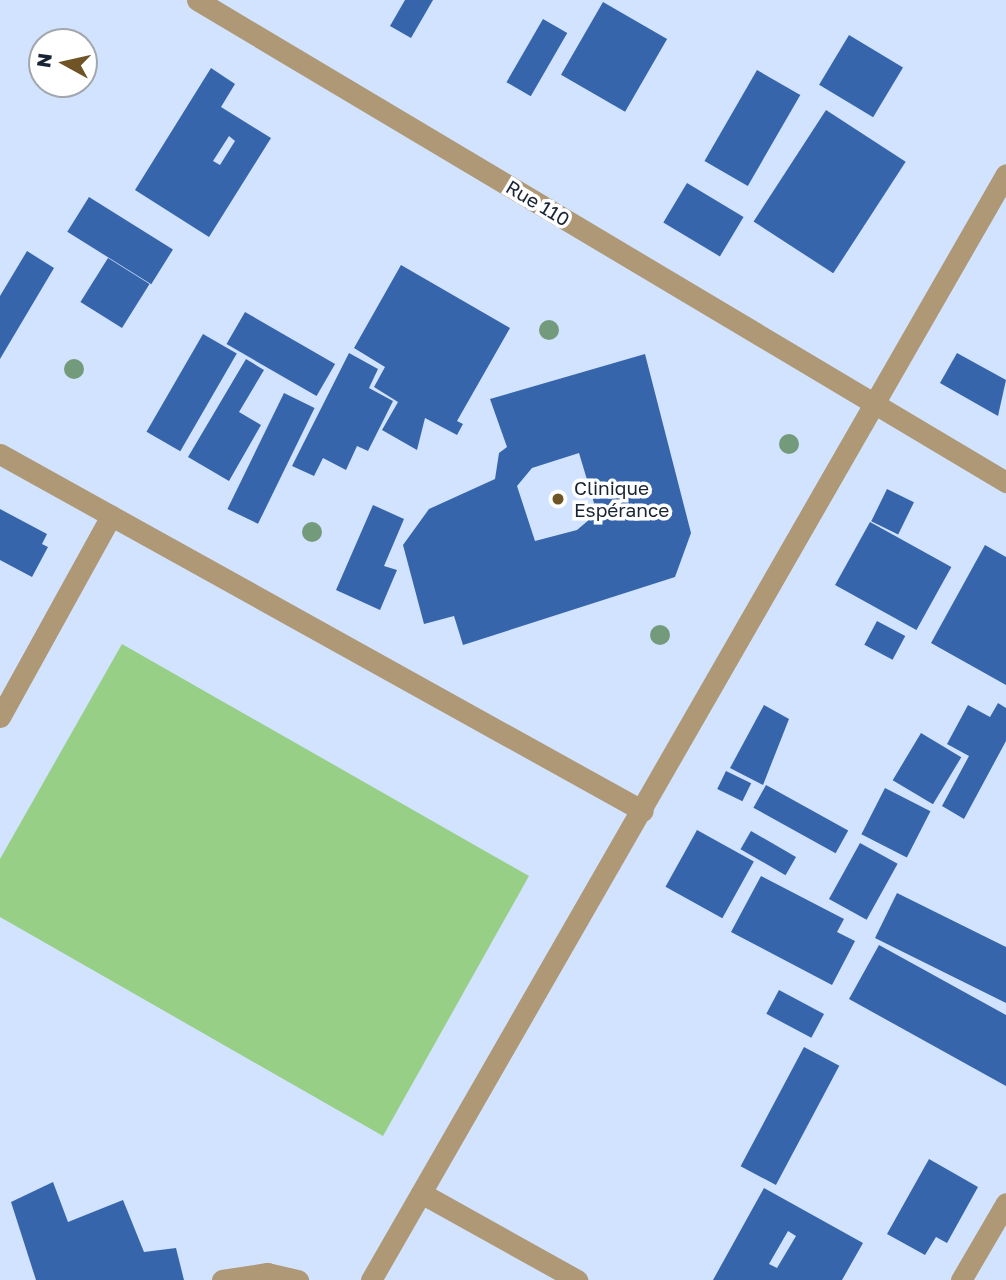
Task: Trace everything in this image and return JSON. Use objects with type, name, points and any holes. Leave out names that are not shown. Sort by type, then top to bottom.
[{"type":"street","name":"Rue 110","points":[[197,0],[1006,482]]},
{"type":"street","points":[[371,1280],[879,406],[1006,174]]},
{"type":"street","points":[[0,454],[643,811]]},
{"type":"street","points":[[0,717],[111,516]]},
{"type":"street","points":[[421,1193],[577,1280]]},
{"type":"street","points":[[961,1280],[1006,1203]]},
{"type":"street","points":[[222,1280],[267,1273],[298,1280]]},
{"type":"green space","points":[[122,644],[529,876],[383,1136],[0,917],[0,859]]},
{"type":"building","points":[[405,0],[433,0],[411,38],[390,26]]},
{"type":"building","points":[[603,2],[667,39],[625,112],[561,75]]},
{"type":"building","points":[[543,19],[567,33],[531,96],[506,82]]},
{"type":"building","points":[[849,35],[903,67],[873,117],[819,85]]},
{"type":"building","points":[[211,68],[235,84],[221,107],[271,138],[209,237],[135,190]],"holes":[[[229,136],[235,141],[220,165],[213,161]]]},
{"type":"building","points":[[757,70],[800,95],[748,186],[704,161]]},
{"type":"building","points":[[826,110],[906,162],[833,273],[754,222]]},
{"type":"building","points":[[687,183],[744,217],[720,256],[663,222]]},
{"type":"building","points":[[89,197],[173,249],[151,284],[67,232]]},
{"type":"building","points":[[27,251],[54,268],[0,359],[0,296]]},
{"type":"building","points":[[108,258],[150,284],[122,328],[80,302]]},
{"type":"building","points":[[401,265],[510,328],[457,421],[463,424],[457,435],[425,418],[417,450],[382,430],[398,402],[374,387],[385,367],[354,348]]},
{"type":"building","points":[[245,312],[335,364],[317,396],[226,344]]},
{"type":"building","points":[[203,334],[237,354],[180,451],[146,432]]},
{"type":"building","points":[[349,353],[378,369],[369,388],[393,401],[368,451],[357,446],[346,470],[323,458],[314,476],[292,466]]},
{"type":"building","points":[[957,353],[1006,380],[998,416],[940,383]]},
{"type":"building","points":[[645,354],[691,533],[675,577],[463,645],[454,616],[424,624],[403,545],[429,509],[495,479],[499,453],[507,447],[490,399]],"holes":[[[579,453],[597,513],[577,530],[535,541],[517,486],[532,468]]]},
{"type":"building","points":[[246,359],[264,370],[239,412],[261,425],[229,481],[188,457]]},
{"type":"building","points":[[284,393],[315,408],[258,524],[227,509]]},
{"type":"building","points":[[887,489],[914,502],[898,535],[871,521]]},
{"type":"building","points":[[373,505],[404,519],[384,566],[397,570],[380,610],[336,590]]},
{"type":"building","points":[[0,509],[47,534],[42,544],[48,547],[32,577],[0,560]]},
{"type":"building","points":[[870,522],[951,567],[916,630],[835,585]]},
{"type":"building","points":[[985,545],[1006,557],[1006,685],[931,643]]},
{"type":"building","points":[[877,621],[905,636],[893,660],[864,645]]},
{"type":"building","points":[[998,703],[1006,708],[1006,741],[964,819],[942,806],[969,756],[947,744],[968,705],[990,717]]},
{"type":"building","points":[[764,705],[789,719],[763,785],[730,768]]},
{"type":"building","points":[[921,733],[961,757],[933,804],[893,780]]},
{"type":"building","points":[[726,771],[751,783],[742,801],[717,789]]},
{"type":"building","points":[[766,785],[848,831],[836,853],[753,808]]},
{"type":"building","points":[[885,788],[930,811],[907,857],[861,834]]},
{"type":"building","points":[[697,830],[754,862],[722,918],[665,887]]},
{"type":"building","points":[[751,831],[796,857],[786,875],[740,849]]},
{"type":"building","points":[[860,843],[898,864],[867,920],[829,899]]},
{"type":"building","points":[[761,876],[844,919],[837,932],[855,941],[832,985],[731,932]]},
{"type":"building","points":[[897,893],[1006,947],[1006,1003],[875,938]]},
{"type":"building","points":[[879,945],[1006,1015],[1006,1086],[849,999]]},
{"type":"building","points":[[779,990],[824,1014],[811,1038],[766,1014]]},
{"type":"building","points":[[804,1047],[839,1066],[776,1185],[741,1166]]},
{"type":"building","points":[[929,1159],[978,1187],[947,1243],[936,1237],[925,1255],[887,1234]]},
{"type":"building","points":[[53,1182],[68,1222],[123,1200],[144,1252],[176,1248],[184,1280],[36,1280],[11,1202]]},
{"type":"building","points":[[764,1188],[863,1243],[842,1280],[713,1280]],"holes":[[[788,1231],[796,1236],[777,1268],[769,1264]]]},
{"type":"place","name":"Clinique Espérance","points":[[558,499]]}]
